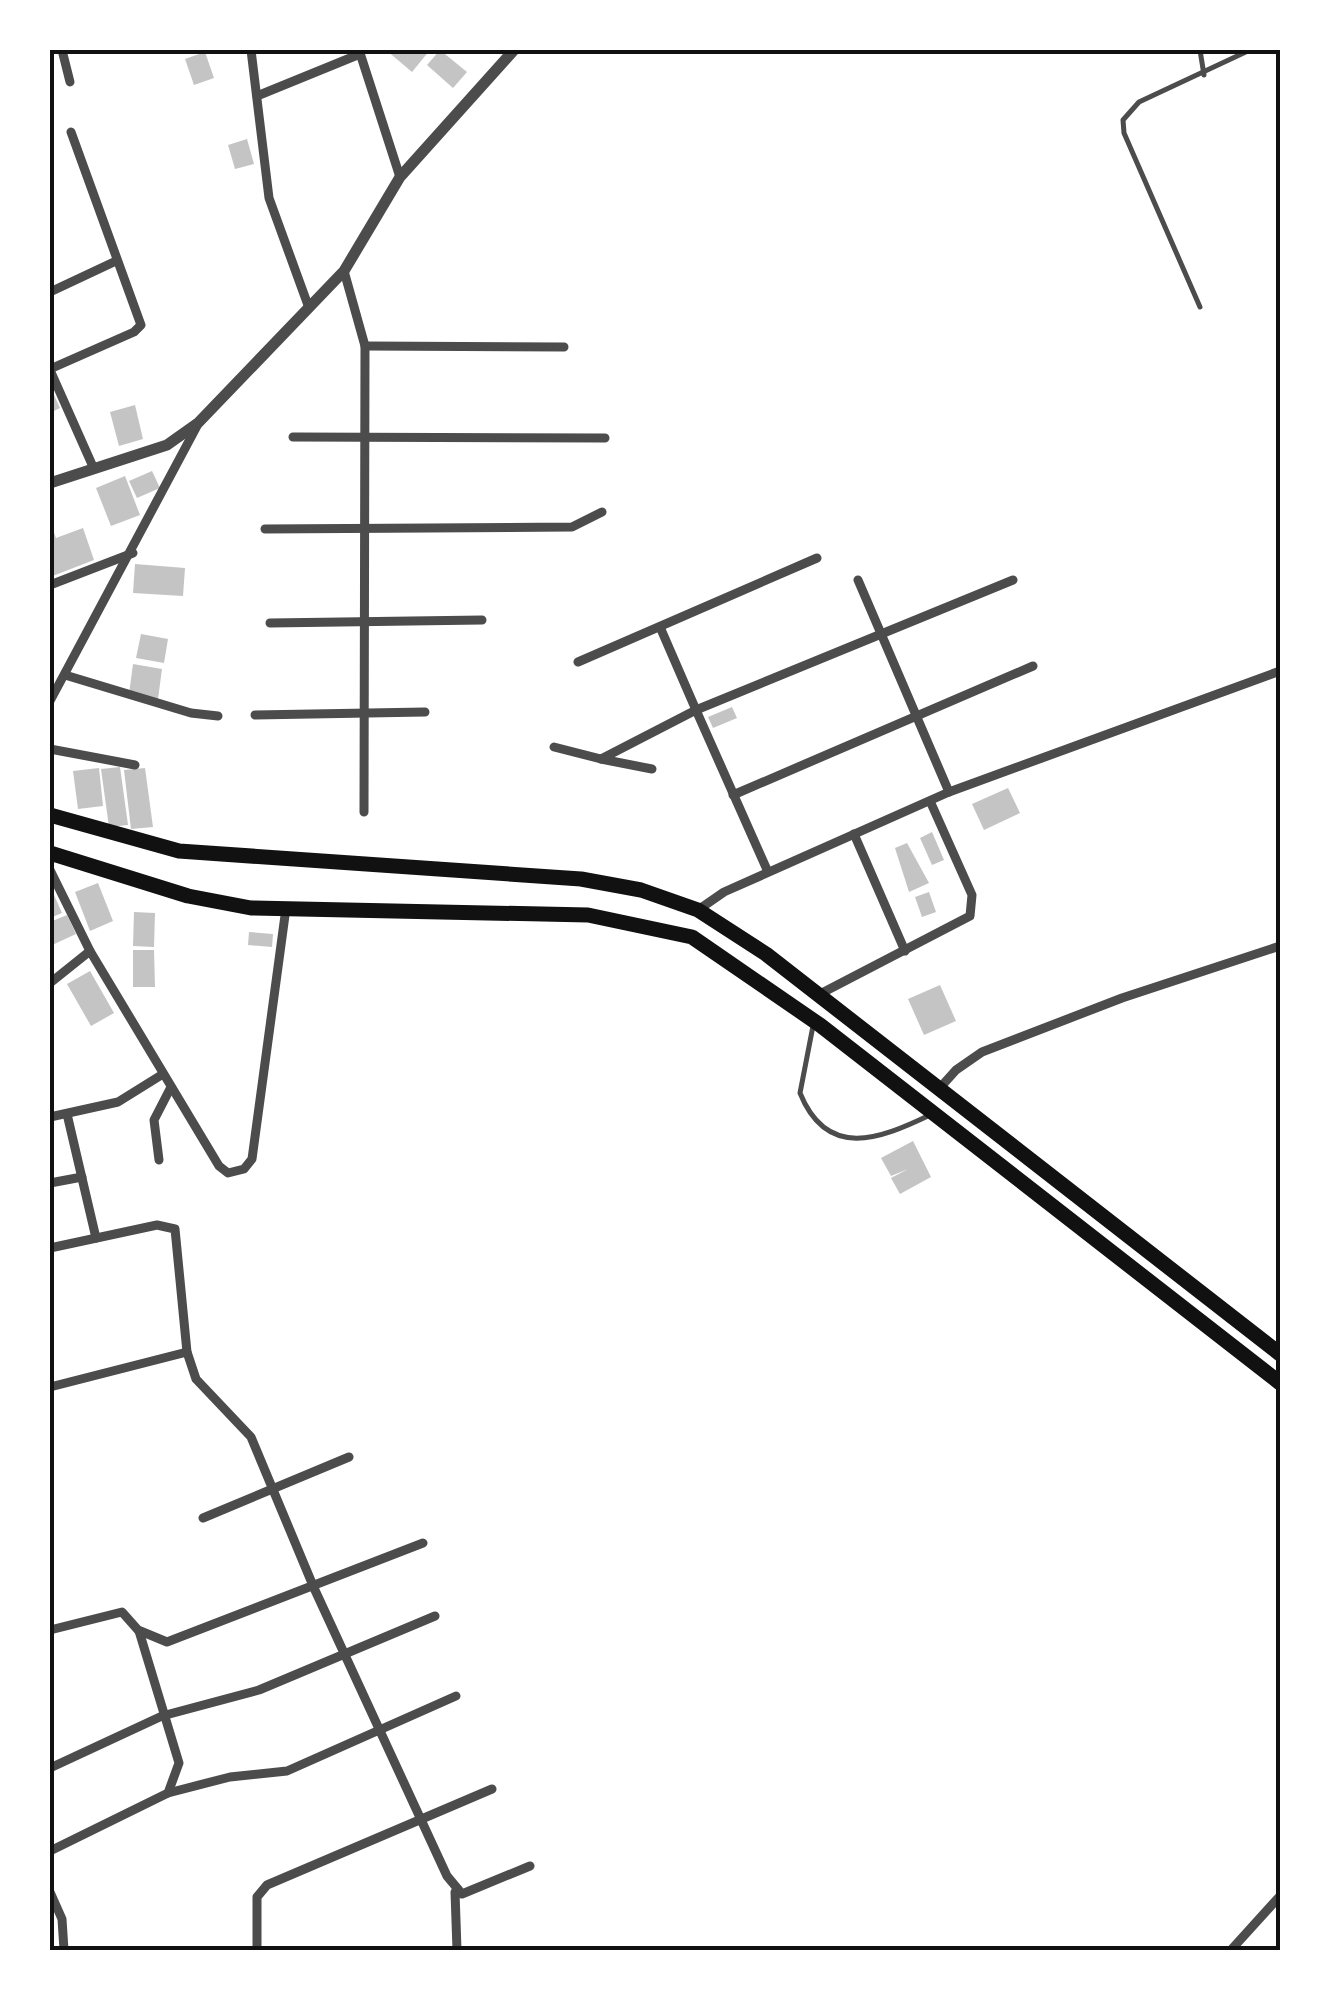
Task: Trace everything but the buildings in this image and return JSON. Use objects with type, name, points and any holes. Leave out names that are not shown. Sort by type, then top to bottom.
[{"type":"main road","points":[[50,816],[179,852],[405,870],[516,873],[640,890],[698,910],[766,954],[1280,1354]]},
{"type":"main road","points":[[50,854],[188,896],[286,908],[588,916],[692,938],[814,1021],[1280,1384]]},
{"type":"main road","points":[[814,1021],[817,996]]},
{"type":"street","points":[[62,50],[70,82]]},
{"type":"street","points":[[251,50],[269,198],[310,308]]},
{"type":"street","points":[[50,483],[167,445],[198,424],[344,271],[400,177],[514,50]]},
{"type":"street","points":[[257,96],[359,52],[400,177]]},
{"type":"street","points":[[72,132],[140,328],[50,370],[94,469]]},
{"type":"street","points":[[50,292],[116,260]]},
{"type":"street","points":[[344,271],[365,346],[364,812]]},
{"type":"street","points":[[365,346],[564,347]]},
{"type":"street","points":[[50,702],[133,553],[198,424]]},
{"type":"street","points":[[292,437],[605,438]]},
{"type":"street","points":[[265,530],[576,526],[602,512]]},
{"type":"street","points":[[50,585],[133,553]]},
{"type":"street","points":[[578,662],[817,558]]},
{"type":"street","points":[[858,580],[949,792]]},
{"type":"street","points":[[601,759],[696,710],[1013,580]]},
{"type":"street","points":[[270,623],[482,620]]},
{"type":"street","points":[[660,627],[768,872]]},
{"type":"street","points":[[733,795],[1033,666]]},
{"type":"street","points":[[698,910],[768,872],[949,792],[1280,671]]},
{"type":"street","points":[[65,674],[191,713],[218,716]]},
{"type":"street","points":[[254,715],[425,712]]},
{"type":"street","points":[[554,747],[652,769]]},
{"type":"street","points":[[50,750],[135,764]]},
{"type":"street","points":[[817,996],[967,920],[974,906],[930,801]]},
{"type":"street","points":[[854,834],[905,952]]},
{"type":"street","points":[[50,870],[90,951],[218,1166],[228,1172],[244,1169],[252,1159],[286,908]]},
{"type":"street","points":[[938,1090],[956,1070],[982,1052],[1122,998],[1280,946]]},
{"type":"street","points":[[50,984],[90,951]]},
{"type":"street","points":[[50,1117],[118,1102],[163,1074]]},
{"type":"street","points":[[158,1160],[154,1120],[171,1087]]},
{"type":"street","points":[[67,1114],[96,1238]]},
{"type":"street","points":[[50,1184],[82,1177]]},
{"type":"street","points":[[50,1248],[157,1225],[175,1230],[187,1352],[196,1379],[210,1399],[251,1437],[314,1588],[455,1892],[457,1950]]},
{"type":"street","points":[[50,1388],[187,1352]]},
{"type":"street","points":[[203,1518],[349,1457]]},
{"type":"street","points":[[138,1630],[167,1642],[423,1543]]},
{"type":"street","points":[[50,1630],[110,1612],[132,1618],[179,1763],[168,1793]]},
{"type":"street","points":[[50,1768],[162,1716],[260,1690],[436,1616]]},
{"type":"street","points":[[50,1850],[168,1793],[215,1779],[287,1770],[456,1696]]},
{"type":"street","points":[[257,1950],[259,1891],[492,1789]]},
{"type":"street","points":[[455,1892],[474,1892],[530,1866]]},
{"type":"street","points":[[50,1892],[62,1919],[64,1950]]},
{"type":"street","points":[[1231,1950],[1280,1896]]},
{"type":"lane","points":[[1200,50],[1204,75]]},
{"type":"lane","points":[[1200,307],[1124,132],[1123,120],[1138,102],[1204,75],[1250,50]]},
{"type":"lane","points":[[814,1021],[800,1093],[828,1128],[844,1138],[864,1140],[933,1114]]}]
